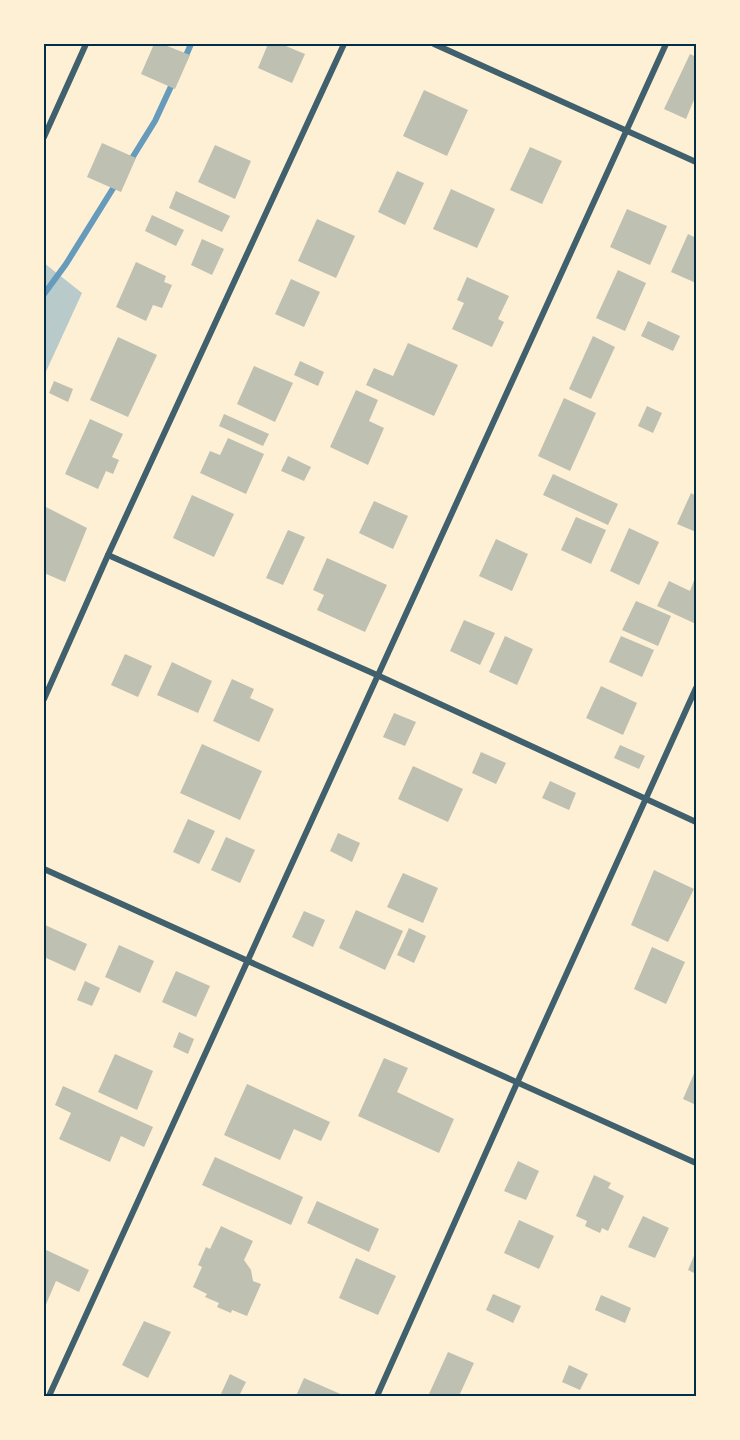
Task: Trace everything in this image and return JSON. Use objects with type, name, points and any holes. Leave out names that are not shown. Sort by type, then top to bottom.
[{"type":"street","points":[[44,137],[86,44]]},
{"type":"street","points":[[44,699],[344,44]]},
{"type":"street","points":[[434,44],[696,162]]},
{"type":"street","points":[[49,1396],[666,44]]},
{"type":"street","points":[[108,555],[377,675],[696,822]]},
{"type":"street","points":[[378,1396],[696,688]]},
{"type":"street","points":[[44,869],[696,1163]]},
{"type":"shaded area","points":[[44,263],[82,293],[44,376]]},
{"type":"building","points":[[154,44],[162,44],[190,55],[175,89],[141,74]]},
{"type":"building","points":[[268,44],[281,44],[305,54],[292,83],[258,68]]},
{"type":"building","points":[[690,54],[696,57],[696,95],[686,119],[664,109]]},
{"type":"building","points":[[424,90],[468,110],[447,156],[403,136]]},
{"type":"building","points":[[102,143],[136,158],[121,192],[87,177]]},
{"type":"building","points":[[215,145],[251,161],[235,199],[198,182]]},
{"type":"building","points":[[530,147],[562,161],[542,204],[510,190]]},
{"type":"building","points":[[397,171],[424,183],[405,225],[378,212]]},
{"type":"building","points":[[451,189],[495,209],[477,248],[433,229]]},
{"type":"building","points":[[176,191],[230,216],[222,232],[169,208]]},
{"type":"building","points":[[627,209],[667,226],[650,265],[610,247]]},
{"type":"building","points":[[152,215],[184,230],[176,246],[145,231]]},
{"type":"building","points":[[317,219],[355,236],[336,278],[298,261]]},
{"type":"building","points":[[688,234],[696,238],[696,283],[671,272]]},
{"type":"building","points":[[202,239],[224,249],[212,275],[191,265]]},
{"type":"building","points":[[136,262],[166,276],[164,282],[172,285],[162,308],[153,305],[146,321],[116,307]]},
{"type":"building","points":[[618,270],[646,283],[625,331],[596,318]]},
{"type":"building","points":[[467,277],[509,296],[498,319],[504,322],[492,347],[452,329],[464,303],[457,300]]},
{"type":"building","points":[[291,279],[320,292],[304,327],[275,314]]},
{"type":"building","points":[[648,321],[680,336],[673,351],[641,336]]},
{"type":"building","points":[[593,336],[615,347],[591,399],[569,389]]},
{"type":"building","points":[[118,337],[157,355],[128,417],[90,400]]},
{"type":"building","points":[[408,343],[458,365],[434,416],[366,385],[374,368],[393,376]]},
{"type":"building","points":[[300,361],[324,372],[318,386],[294,375]]},
{"type":"building","points":[[254,366],[293,383],[275,422],[237,404]]},
{"type":"building","points":[[54,381],[73,389],[68,402],[49,393]]},
{"type":"building","points":[[356,390],[378,400],[369,421],[384,428],[368,465],[330,447]]},
{"type":"building","points":[[564,398],[596,413],[570,471],[538,456]]},
{"type":"building","points":[[647,406],[662,413],[653,433],[638,426]]},
{"type":"building","points":[[224,414],[269,434],[263,446],[219,426]]},
{"type":"building","points":[[90,419],[123,434],[112,457],[119,460],[113,474],[106,471],[98,489],[65,474]]},
{"type":"building","points":[[228,438],[264,454],[246,494],[200,473],[210,451],[220,455]]},
{"type":"building","points":[[288,456],[311,467],[304,481],[281,471]]},
{"type":"building","points":[[553,474],[618,504],[608,525],[543,495]]},
{"type":"building","points":[[691,493],[696,496],[696,532],[677,524]]},
{"type":"building","points":[[192,495],[234,514],[214,557],[173,538]]},
{"type":"building","points":[[374,501],[408,516],[393,549],[359,533]]},
{"type":"building","points":[[44,506],[87,528],[65,582],[44,573]]},
{"type":"building","points":[[576,517],[606,530],[591,564],[561,550]]},
{"type":"building","points":[[629,528],[659,542],[639,585],[610,571]]},
{"type":"building","points":[[288,530],[305,537],[283,585],[266,578]]},
{"type":"building","points":[[496,539],[528,554],[512,591],[479,576]]},
{"type":"building","points":[[327,558],[387,585],[365,632],[317,610],[324,595],[313,590]]},
{"type":"building","points":[[696,575],[696,624],[657,606],[669,581],[690,591]]},
{"type":"building","points":[[636,601],[671,616],[658,646],[622,630]]},
{"type":"building","points":[[464,620],[495,633],[480,665],[450,651]]},
{"type":"building","points":[[505,636],[533,649],[517,685],[489,672]]},
{"type":"building","points":[[621,636],[654,650],[642,677],[609,662]]},
{"type":"building","points":[[125,654],[152,666],[138,697],[111,685]]},
{"type":"building","points":[[172,662],[212,681],[198,713],[157,695]]},
{"type":"building","points":[[232,679],[254,689],[250,698],[274,709],[259,742],[213,721]]},
{"type":"building","points":[[601,686],[637,703],[623,735],[586,718]]},
{"type":"building","points":[[394,713],[416,722],[405,746],[383,737]]},
{"type":"building","points":[[202,744],[262,771],[240,820],[180,793]]},
{"type":"building","points":[[620,745],[645,756],[639,769],[614,758]]},
{"type":"building","points":[[481,752],[506,763],[496,784],[472,773]]},
{"type":"building","points":[[413,766],[463,789],[448,822],[398,799]]},
{"type":"building","points":[[550,781],[576,793],[569,810],[542,798]]},
{"type":"building","points":[[188,819],[215,831],[199,864],[173,852]]},
{"type":"building","points":[[338,833],[360,843],[352,862],[330,851]]},
{"type":"building","points":[[226,837],[255,850],[240,883],[211,870]]},
{"type":"building","points":[[654,870],[694,889],[668,942],[631,925]]},
{"type":"building","points":[[403,873],[438,888],[423,923],[387,907]]},
{"type":"building","points":[[356,910],[403,931],[385,970],[339,948]]},
{"type":"building","points":[[304,911],[325,920],[313,947],[292,937]]},
{"type":"building","points":[[45,925],[87,944],[75,971],[44,957]]},
{"type":"building","points":[[409,928],[426,936],[414,963],[397,955]]},
{"type":"building","points":[[119,945],[154,961],[140,993],[105,977]]},
{"type":"building","points":[[652,947],[685,962],[666,1004],[634,989]]},
{"type":"building","points":[[176,971],[210,986],[196,1017],[162,1002]]},
{"type":"building","points":[[85,981],[100,988],[92,1006],[77,1000]]},
{"type":"building","points":[[179,1032],[194,1039],[188,1054],[173,1047]]},
{"type":"building","points":[[115,1054],[153,1071],[137,1110],[98,1092]]},
{"type":"building","points":[[384,1058],[408,1068],[397,1092],[454,1119],[439,1153],[358,1116]]},
{"type":"building","points":[[696,1069],[696,1105],[683,1099]]},
{"type":"building","points":[[247,1084],[330,1122],[321,1141],[294,1129],[280,1160],[224,1135]]},
{"type":"building","points":[[63,1086],[153,1127],[144,1147],[121,1136],[110,1162],[59,1139],[71,1113],[55,1105]]},
{"type":"building","points":[[215,1157],[303,1197],[291,1225],[202,1185]]},
{"type":"building","points":[[518,1161],[539,1171],[526,1200],[504,1191]]},
{"type":"building","points":[[594,1175],[611,1183],[608,1188],[624,1196],[608,1231],[602,1228],[600,1233],[585,1226],[587,1221],[576,1216]]},
{"type":"building","points":[[317,1201],[379,1229],[369,1252],[307,1223]]},
{"type":"building","points":[[643,1216],[669,1228],[655,1258],[628,1247]]},
{"type":"building","points":[[519,1220],[554,1236],[539,1269],[504,1253]]},
{"type":"building","points":[[221,1226],[253,1241],[244,1260],[251,1270],[253,1281],[261,1284],[247,1316],[217,1307],[219,1303],[205,1297],[207,1294],[193,1287],[202,1267],[198,1265],[206,1247],[210,1249]]},
{"type":"building","points":[[44,1249],[89,1270],[79,1292],[56,1281],[44,1309]]},
{"type":"building","points":[[696,1251],[696,1274],[688,1270]]},
{"type":"building","points":[[356,1258],[396,1276],[378,1315],[339,1298]]},
{"type":"building","points":[[493,1294],[521,1306],[513,1323],[486,1310]]},
{"type":"building","points":[[601,1295],[631,1308],[625,1323],[595,1310]]},
{"type":"building","points":[[144,1321],[171,1332],[148,1378],[122,1365]]},
{"type":"building","points":[[448,1352],[474,1363],[459,1396],[434,1396],[429,1394]]},
{"type":"building","points":[[569,1365],[588,1374],[580,1390],[562,1382]]},
{"type":"building","points":[[230,1374],[246,1382],[239,1396],[220,1396]]},
{"type":"building","points":[[304,1378],[345,1396],[296,1396]]},
{"type":"waterway","points":[[184,60],[191,44]]},
{"type":"waterway","points":[[129,163],[155,121],[174,80]]},
{"type":"waterway","points":[[44,294],[66,264],[117,182]]}]
